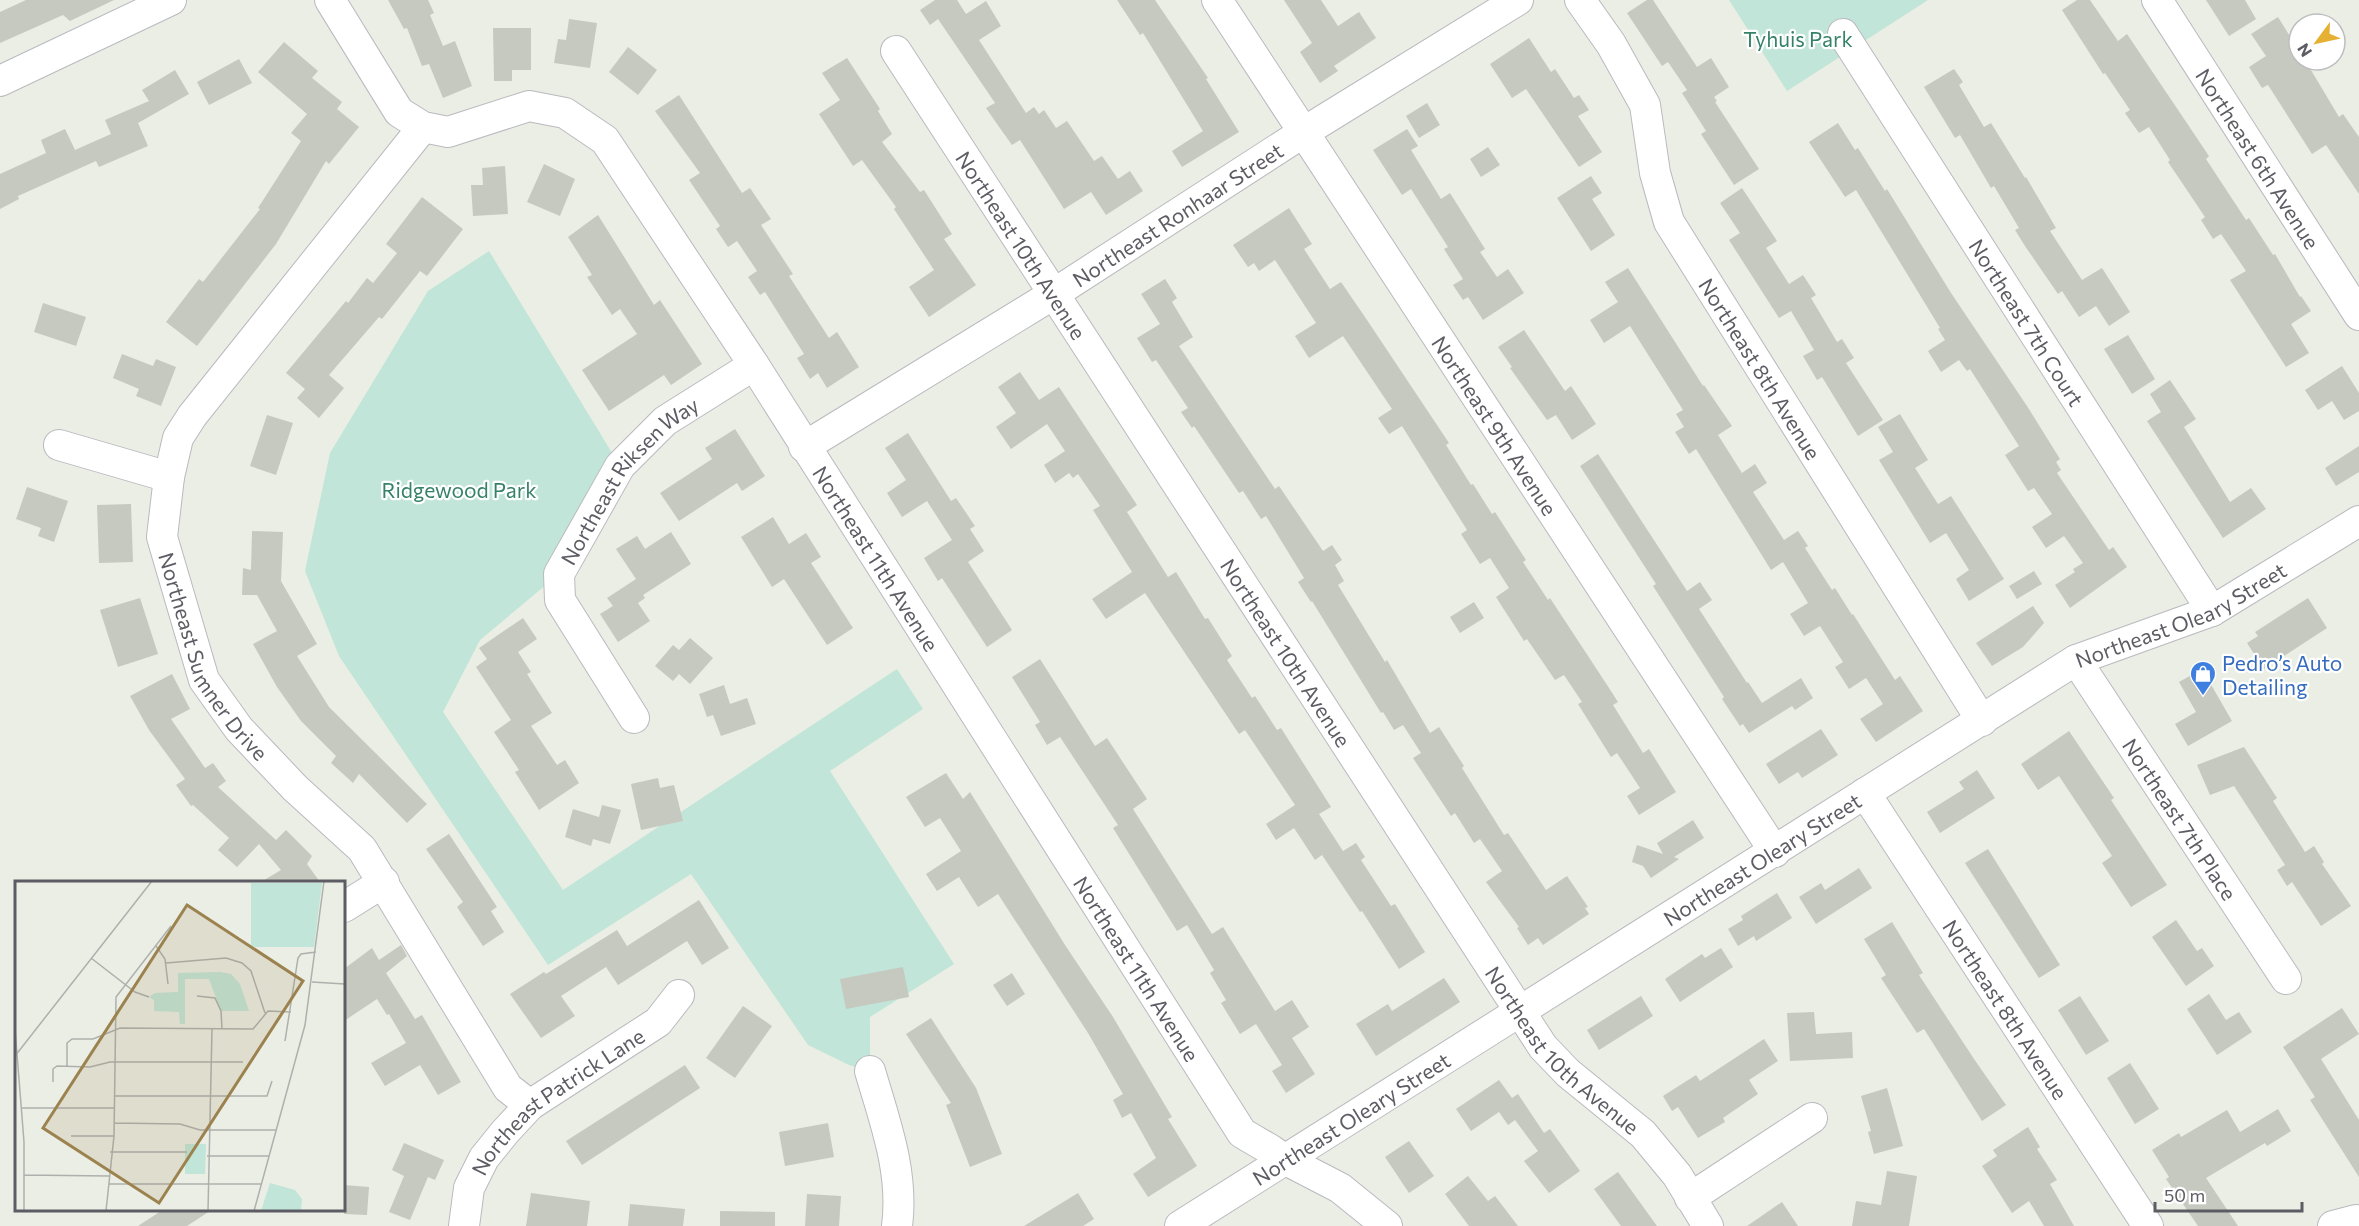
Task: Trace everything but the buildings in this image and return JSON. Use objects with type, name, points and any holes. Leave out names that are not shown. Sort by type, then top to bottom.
[{"type":"street","points":[[0,81],[171,0]]},
{"type":"street","name":"Northeast 11th Avenue","points":[[330,0],[399,112],[423,127],[448,132],[529,106],[565,113],[604,140],[754,365],[1242,1133],[1284,1160],[1340,1188],[1387,1226]]},
{"type":"street","name":"Northeast 9th Avenue","points":[[1217,0],[1775,852]]},
{"type":"street","name":"Northeast Ronhaar Street","points":[[804,447],[1052,295],[1304,132],[1518,0]]},
{"type":"street","name":"Northeast 8th Avenue","points":[[1580,0],[1611,44],[1645,105],[1655,173],[1669,222],[1982,721]]},
{"type":"street","name":"Northeast 6th Avenue","points":[[2157,0],[2359,315]]},
{"type":"street","name":"Northeast 7th Court","points":[[1843,34],[2212,611]]},
{"type":"street","name":"Northeast 10th Avenue","points":[[896,51],[1052,295],[1543,1047],[1568,1073],[1643,1134],[1677,1175],[1708,1226]]},
{"type":"street","name":"Northeast Sumner Drive","points":[[423,127],[192,416],[178,438],[169,477],[162,537],[204,680],[239,729],[295,788],[362,849],[508,1088],[531,1105]]},
{"type":"street","name":"Northeast Riksen Way","points":[[633,718],[560,600],[559,574],[620,465],[665,421],[754,365]]},
{"type":"street","points":[[58,445],[169,477]]},
{"type":"street","name":"Northeast Oleary Street","points":[[1180,1226],[2076,660],[2212,611],[2359,521]]},
{"type":"street","name":"Northeast 7th Place","points":[[2076,660],[2286,979]]},
{"type":"street","name":"Northeast 8th Avenue","points":[[1865,793],[2148,1226]]},
{"type":"street","points":[[345,906],[384,882]]},
{"type":"street","name":"Northeast Patrick Lane","points":[[464,1226],[469,1188],[484,1158],[531,1105],[658,1022],[679,995]]},
{"type":"street","points":[[870,1071],[897,1166],[900,1201],[897,1226]]},
{"type":"street","points":[[1690,1198],[1812,1118]]},
{"type":"street","points":[[2333,1226],[2359,1221]]},
{"type":"green space","name":"Tyhuis Park","points":[[1729,0],[1928,0],[1787,91]]},
{"type":"green space","name":"Ridgewood Park","points":[[489,251],[620,466],[559,574],[480,640],[443,712],[563,890],[897,669],[923,709],[830,771],[954,964],[870,1017],[870,1071],[849,1065],[808,1045],[691,874],[548,965],[339,656],[305,571],[330,453],[428,291]]},
{"type":"place","name":"Pedro’s Auto Detailing","points":[[2203,697]]}]
